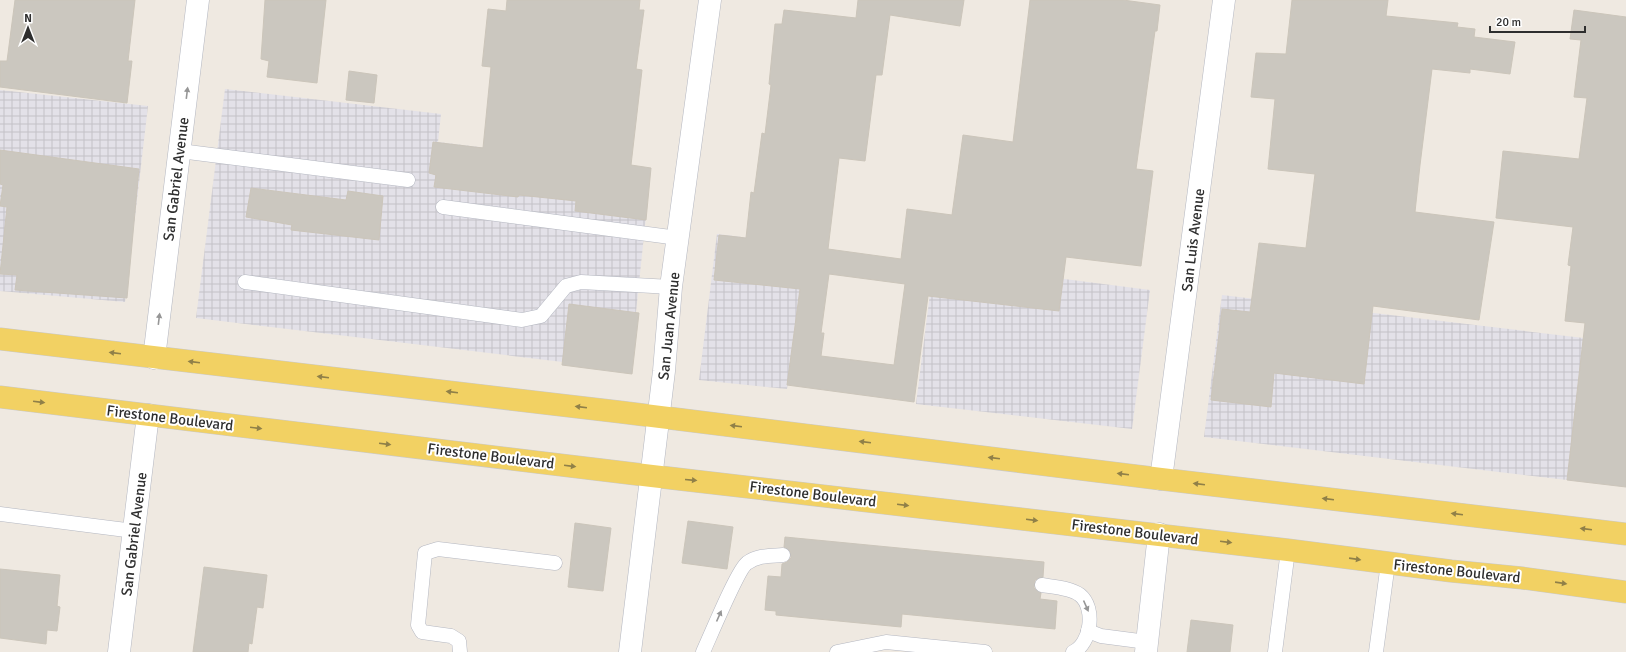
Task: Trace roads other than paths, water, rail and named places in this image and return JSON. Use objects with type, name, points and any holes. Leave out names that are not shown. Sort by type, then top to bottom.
[{"type":"main road","points":[[0,339],[1626,534]]},
{"type":"main road","name":"Firestone Boulevard","points":[[0,397],[652,476],[1159,534],[1626,592]]},
{"type":"street","name":"San Gabriel Avenue","points":[[154,358],[198,0]]},
{"type":"street","name":"San Juan Avenue","points":[[630,652],[659,417],[678,238],[710,0]]},
{"type":"street","name":"San Luis Avenue","points":[[1162,479],[1224,0]]},
{"type":"street","name":"San Gabriel Avenue","points":[[119,652],[148,415]]},
{"type":"street","points":[[1146,647],[1159,534]]},
{"type":"lane","points":[[180,151],[408,180]]},
{"type":"lane","points":[[443,207],[678,238]]},
{"type":"lane","points":[[245,282],[522,320],[541,316],[566,286],[581,282],[672,288]]},
{"type":"lane","points":[[0,514],[134,531]]},
{"type":"lane","points":[[460,652],[459,641],[451,636],[422,632],[418,625],[425,554],[438,549],[555,563]]},
{"type":"lane","points":[[1275,652],[1288,550]]},
{"type":"lane","points":[[704,652],[745,564],[757,557],[783,555]]},
{"type":"lane","points":[[1376,652],[1388,563]]},
{"type":"lane","points":[[1042,585],[1068,590],[1081,596],[1089,610],[1088,631],[1079,650],[1073,652]]},
{"type":"lane","points":[[1088,631],[1101,636],[1146,647]]},
{"type":"lane","points":[[837,652],[886,642],[984,652]]}]
